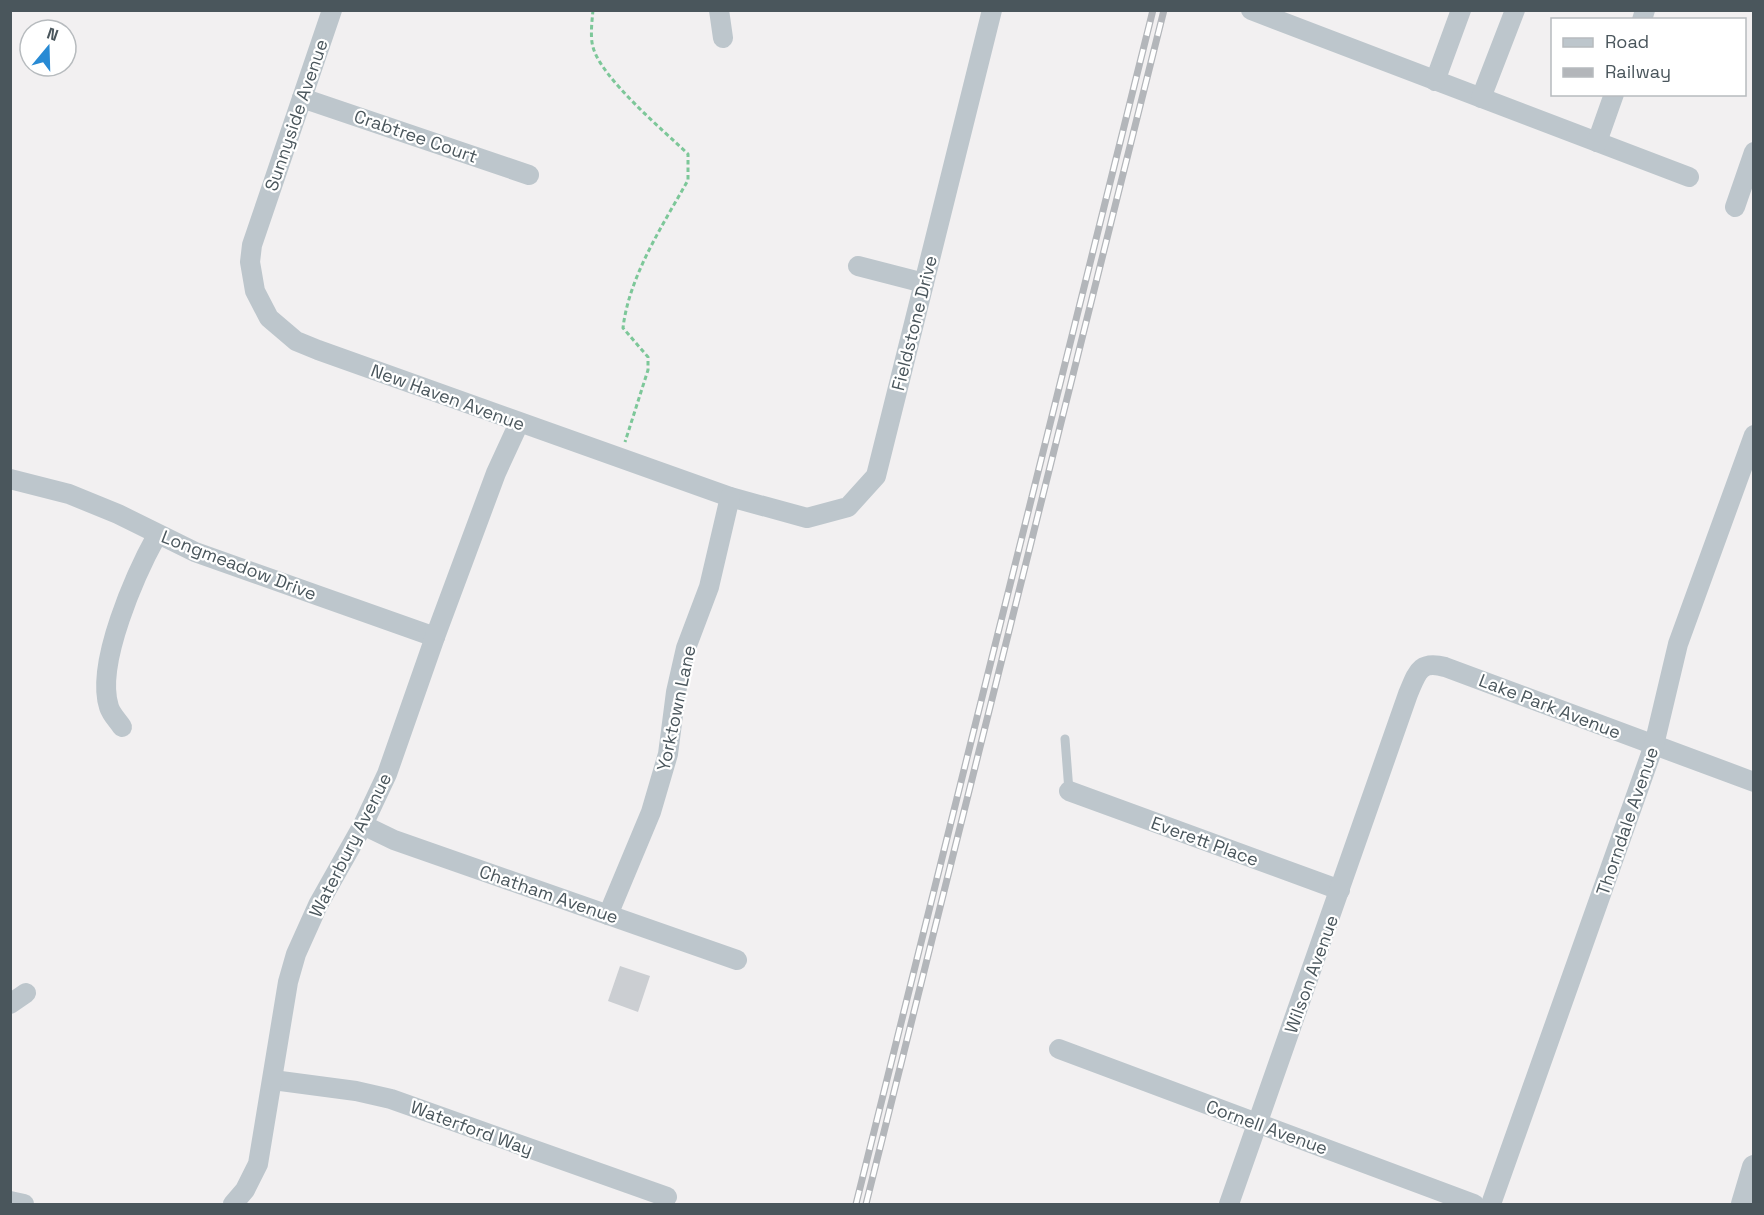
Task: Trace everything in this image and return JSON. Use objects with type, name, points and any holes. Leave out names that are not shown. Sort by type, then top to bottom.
[{"type":"street","name":"Sunnyside Avenue","points":[[260,220],[332,10]]},
{"type":"street","points":[[719,10],[723,38]]},
{"type":"street","name":"Fieldstone Drive","points":[[730,497],[807,518],[848,507],[876,476],[992,10]]},
{"type":"street","points":[[1251,10],[1689,177]]},
{"type":"street","points":[[1435,81],[1461,10]]},
{"type":"street","points":[[1481,98],[1515,10]]},
{"type":"street","points":[[1597,142],[1613,96]]},
{"type":"street","name":"Crabtree Court","points":[[302,98],[529,175]]},
{"type":"street","points":[[1735,207],[1754,152]]},
{"type":"street","name":"New Haven Avenue","points":[[260,220],[252,244],[250,262],[255,291],[269,318],[281,331],[318,350],[730,497]]},
{"type":"street","points":[[858,266],[924,283]]},
{"type":"street","name":"Waterbury Avenue","points":[[233,1204],[252,1180],[258,1164],[288,982],[296,954],[327,887],[363,825],[387,774],[496,473],[519,423]]},
{"type":"street","name":"Thorndale Avenue","points":[[1491,1204],[1654,745],[1678,644],[1754,435]]},
{"type":"street","name":"Longmeadow Drive","points":[[10,479],[69,494],[118,514],[195,552],[435,637]]},
{"type":"street","name":"Yorktown Lane","points":[[608,915],[651,812],[668,754],[676,692],[686,648],[709,587],[730,497]]},
{"type":"street","points":[[122,727],[109,707],[108,690],[115,635],[123,605],[157,535]]},
{"type":"street","name":"Lake Park Avenue","points":[[1391,742],[1418,672],[1424,666],[1433,664],[1754,782]]},
{"type":"street","name":"Wilson Avenue","points":[[1229,1204],[1391,742]]},
{"type":"street","name":"Everett Place","points":[[1069,791],[1340,890]]},
{"type":"street","name":"Chatham Avenue","points":[[363,825],[394,840],[737,960]]},
{"type":"street","name":"Cornell Avenue","points":[[1059,1049],[1474,1204]]},
{"type":"street","name":"Waterford Way","points":[[273,1080],[356,1091],[391,1099],[667,1197]]},
{"type":"street","points":[[1743,1204],[1754,1167]]},
{"type":"street","points":[[10,1201],[24,1204]]},
{"type":"lane","points":[[1065,739],[1069,791]]},
{"type":"path","points":[[593,10],[593,47],[600,62],[620,87],[688,154],[690,165],[688,180],[640,271],[626,309],[623,327],[648,357],[648,370],[619,458]]},
{"type":"building","points":[[620,966],[650,976],[638,1012],[608,1001]]},
{"type":"railway","points":[[856,1204],[1153,10]]},
{"type":"railway","points":[[866,1204],[1164,10]]}]
